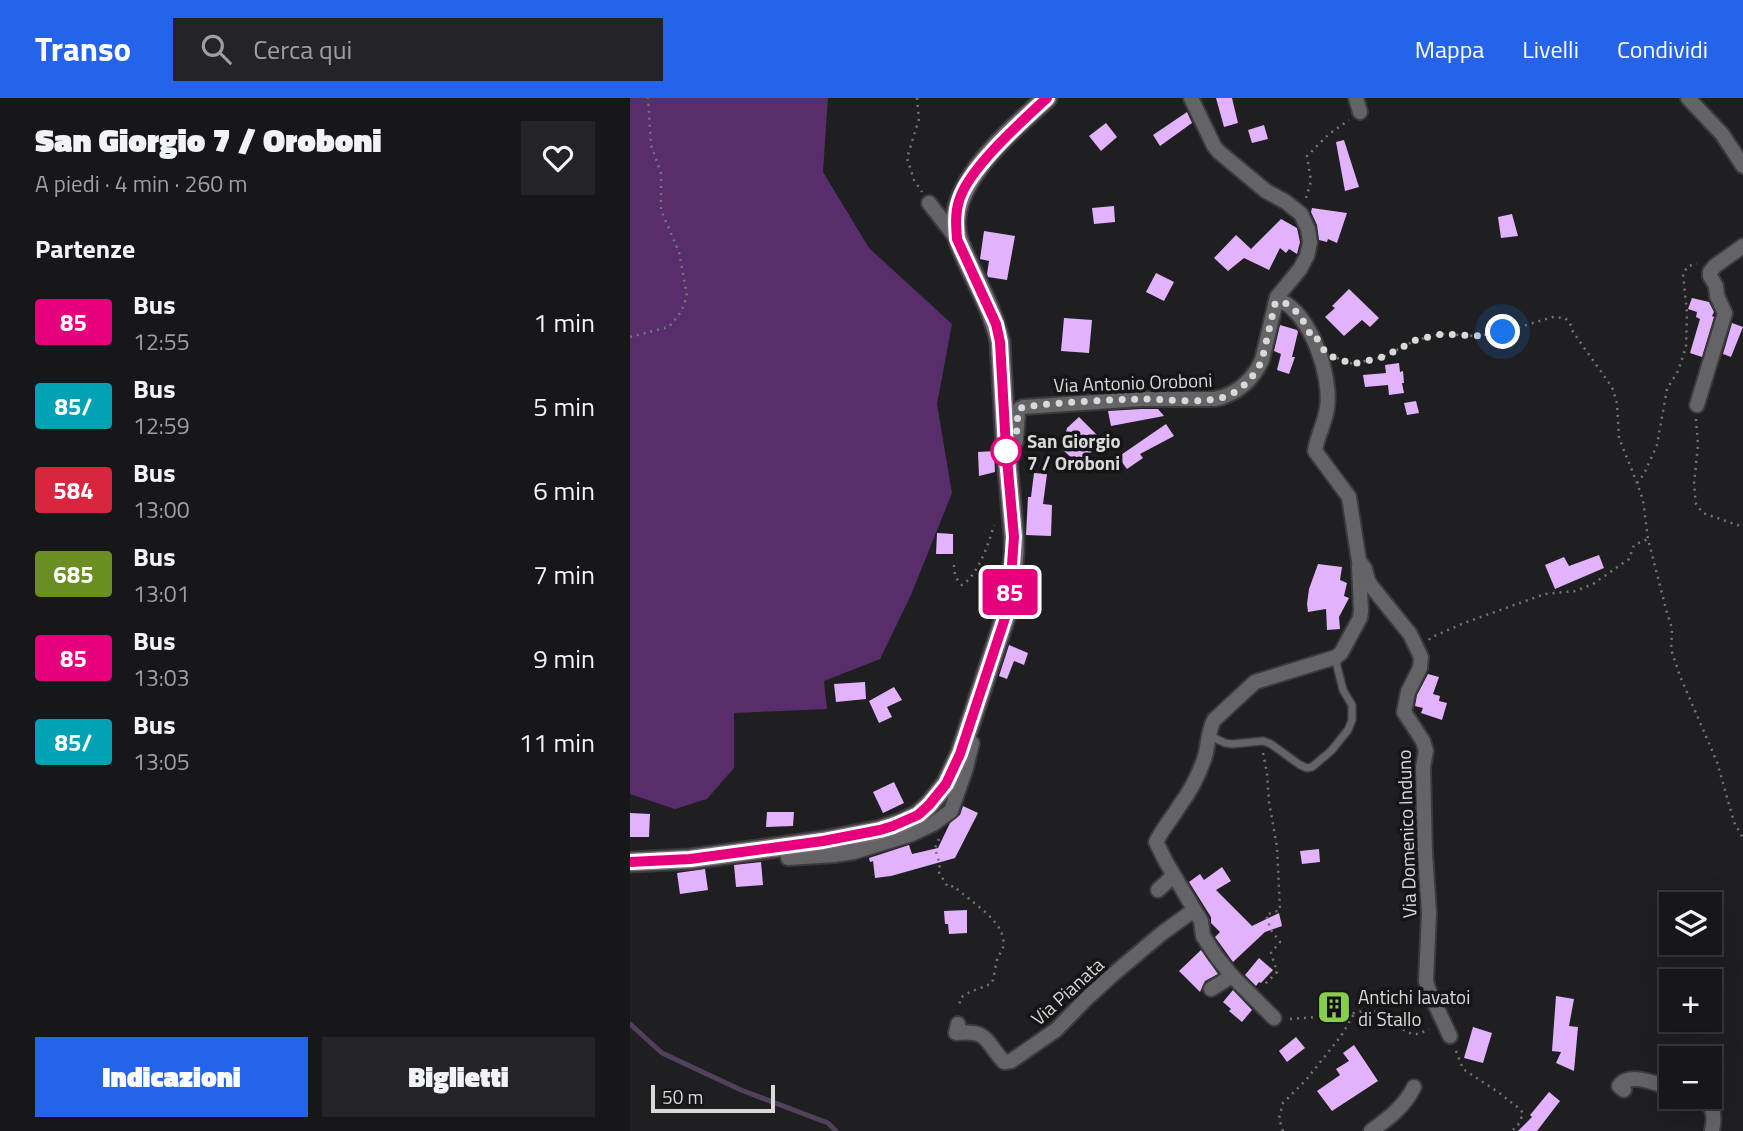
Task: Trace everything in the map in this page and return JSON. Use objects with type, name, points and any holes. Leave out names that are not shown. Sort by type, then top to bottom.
[{"type":"street","points":[[957,239],[956,215],[959,197],[965,187],[978,168],[1015,127],[1047,98]]},
{"type":"street","points":[[1191,98],[1219,152],[1266,191],[1301,214],[1308,229],[1310,242],[1307,256],[1280,292],[1275,304]]},
{"type":"street","points":[[1688,98],[1722,134],[1743,166]]},
{"type":"street","points":[[630,862],[690,859],[836,839],[880,830],[906,821],[923,811],[940,793],[952,772],[1006,615],[1014,537],[1000,342],[996,324],[957,239],[929,203]]},
{"type":"street","points":[[1696,405],[1726,313],[1717,296],[1710,272],[1743,246]]},
{"type":"street","name":"Via Domenico Induno","points":[[1275,304],[1281,301],[1287,303],[1297,312],[1312,338],[1321,360],[1328,397],[1315,451],[1349,496],[1359,561],[1365,569],[1368,581],[1410,634],[1421,657],[1420,668],[1408,692],[1404,712],[1423,741],[1426,751],[1423,767],[1429,914],[1427,985],[1447,1029]]},
{"type":"street","name":"Via Antonio Oroboni","points":[[1006,448],[1016,441],[1018,412],[1023,407],[1141,399],[1206,400],[1226,397],[1243,386],[1258,369],[1275,304]]},
{"type":"street","points":[[1274,1018],[1216,956],[1203,936],[1201,921],[1172,874],[1157,842],[1164,827],[1183,803],[1203,763],[1214,720],[1255,682],[1336,657],[1341,653],[1360,618],[1359,561]]},
{"type":"street","points":[[787,845],[788,858],[853,852],[922,830],[951,811],[966,768],[986,693],[980,691]]},
{"type":"street","points":[[1158,890],[1172,874]]},
{"type":"street","name":"Via Pianata","points":[[958,1024],[956,1033],[971,1031],[982,1034],[1004,1062],[1011,1061],[1056,1030],[1110,977],[1161,934],[1194,911]]},
{"type":"street","points":[[1211,989],[1232,976]]},
{"type":"street","points":[[1624,1090],[1619,1086],[1626,1079],[1659,1085]]},
{"type":"street","points":[[1371,1131],[1397,1112],[1414,1087]]},
{"type":"street","points":[[1712,1109],[1714,1116],[1712,1131]]},
{"type":"lane","points":[[1209,735],[1224,743],[1260,741],[1271,744],[1300,765],[1312,767],[1331,751],[1348,730],[1352,720],[1352,705],[1343,690],[1336,657]]},
{"type":"path","points":[[630,337],[669,327],[681,312],[687,296],[679,252],[661,211],[661,173],[651,145],[648,98]]},
{"type":"path","points":[[918,98],[919,119],[907,158],[914,180],[929,203]]},
{"type":"path","points":[[1301,214],[1311,181],[1307,156],[1358,105]]},
{"type":"path","points":[[1637,483],[1657,445],[1667,389],[1678,371],[1686,347],[1684,271],[1688,266],[1703,263],[1715,266]]},
{"type":"path","points":[[1312,338],[1316,337],[1327,355],[1353,364],[1383,357],[1416,340],[1442,334],[1476,336],[1503,332],[1553,317],[1562,317],[1570,323],[1573,332],[1615,392],[1619,438],[1643,500],[1648,539],[1672,628],[1671,649],[1717,762],[1734,822],[1743,838]]},
{"type":"path","points":[[1696,405],[1696,504],[1703,513],[1743,527]]},
{"type":"path","points":[[954,565],[958,582],[962,585],[969,581],[979,564],[995,518]]},
{"type":"path","points":[[1428,648],[1430,638],[1464,623],[1545,594],[1575,591],[1593,584],[1629,559],[1634,545],[1648,539]]},
{"type":"path","points":[[1253,996],[1277,972],[1271,953],[1280,942],[1271,930],[1266,915],[1280,911],[1277,847],[1260,741]]},
{"type":"path","points":[[951,811],[949,821],[935,848],[940,864],[938,871],[948,887],[954,887],[994,920],[1002,933],[1003,948],[992,983],[961,997],[958,1024]]},
{"type":"path","points":[[1274,1018],[1278,1020],[1354,1014],[1368,1010],[1413,1034],[1447,1029],[1463,1069],[1521,1110],[1523,1114],[1512,1131]]},
{"type":"path","points":[[1283,1131],[1279,1118],[1283,1103],[1306,1080],[1354,1014]]},
{"type":"shaded area","points":[[630,98],[828,98],[823,172],[869,248],[952,324],[937,404],[952,493],[911,595],[880,659],[824,681],[827,709],[734,713],[734,768],[707,799],[675,809],[630,794]]},
{"type":"building","points":[[1216,98],[1232,98],[1238,123],[1224,127]]},
{"type":"building","points":[[1187,112],[1192,123],[1160,146],[1153,135]]},
{"type":"building","points":[[1106,123],[1117,137],[1101,151],[1089,136]]},
{"type":"building","points":[[1264,125],[1268,139],[1252,143],[1248,130]]},
{"type":"building","points":[[1344,140],[1359,187],[1345,191],[1336,142]]},
{"type":"building","points":[[1114,206],[1115,222],[1094,224],[1092,208]]},
{"type":"building","points":[[1312,208],[1347,213],[1337,243],[1328,239],[1327,242],[1319,240]]},
{"type":"building","points":[[1512,214],[1518,236],[1501,238],[1498,217]]},
{"type":"building","points":[[1281,219],[1297,228],[1300,242],[1297,254],[1289,249],[1286,253],[1280,248],[1269,270],[1244,258],[1228,271],[1214,258],[1236,235],[1251,249]]},
{"type":"building","points":[[984,231],[1015,236],[1007,280],[988,277],[989,261],[980,259]]},
{"type":"building","points":[[1156,273],[1174,282],[1164,301],[1146,292]]},
{"type":"building","points":[[1349,289],[1379,318],[1370,327],[1362,320],[1344,336],[1325,317]]},
{"type":"building","points":[[1692,298],[1709,302],[1714,312],[1702,357],[1690,353],[1700,319],[1696,317],[1697,312],[1688,309]]},
{"type":"building","points":[[1064,318],[1092,320],[1089,353],[1061,351]]},
{"type":"building","points":[[1732,323],[1743,327],[1731,357],[1723,354]]},
{"type":"building","points":[[1280,325],[1298,332],[1292,357],[1295,357],[1289,374],[1277,370],[1281,354],[1274,351]]},
{"type":"building","points":[[1399,363],[1400,372],[1403,371],[1404,393],[1389,395],[1388,385],[1365,387],[1363,375],[1386,373],[1385,365]]},
{"type":"building","points":[[1416,401],[1419,413],[1407,415],[1404,403]]},
{"type":"building","points":[[1158,409],[1164,416],[1111,426],[1108,411]]},
{"type":"building","points":[[1079,417],[1103,441],[1078,464],[1062,449],[1067,428]]},
{"type":"building","points":[[1166,424],[1174,436],[1140,454],[1143,458],[1127,469],[1118,457]]},
{"type":"building","points":[[994,451],[995,472],[979,476],[978,452]]},
{"type":"building","points":[[1034,473],[1047,474],[1043,504],[1052,505],[1051,536],[1026,535],[1028,497],[1031,497]]},
{"type":"building","points":[[937,533],[953,534],[953,554],[936,554]]},
{"type":"building","points":[[1599,555],[1604,568],[1555,589],[1545,565],[1564,557],[1569,566]]},
{"type":"building","points":[[1318,564],[1342,567],[1340,580],[1347,583],[1344,596],[1349,598],[1339,617],[1340,629],[1327,630],[1326,609],[1308,612],[1309,589]]},
{"type":"building","points":[[1009,645],[1028,653],[1024,665],[1014,661],[1007,679],[999,676]]},
{"type":"building","points":[[1428,674],[1439,677],[1433,694],[1440,696],[1439,701],[1447,703],[1442,720],[1421,713],[1423,708],[1415,706],[1417,695]]},
{"type":"building","points":[[865,682],[866,699],[836,702],[834,684]]},
{"type":"building","points":[[894,687],[902,700],[887,707],[892,717],[879,723],[869,701]]},
{"type":"building","points":[[894,782],[904,803],[883,813],[873,792]]},
{"type":"building","points":[[963,806],[978,813],[955,858],[875,878],[873,861],[870,862],[869,858],[909,845],[912,854],[938,848],[950,823],[960,815]]},
{"type":"building","points":[[767,812],[794,812],[793,826],[766,827]]},
{"type":"building","points":[[630,813],[650,814],[649,837],[630,837]]},
{"type":"building","points":[[1319,849],[1320,862],[1302,864],[1300,851]]},
{"type":"building","points":[[761,862],[763,885],[736,887],[734,865]]},
{"type":"building","points":[[1222,867],[1231,881],[1216,890],[1252,926],[1279,913],[1282,926],[1265,932],[1233,962],[1215,937],[1220,932],[1211,923],[1211,917],[1189,882],[1200,874],[1204,880]]},
{"type":"building","points":[[705,869],[708,890],[680,894],[677,873]]},
{"type":"building","points":[[967,910],[967,933],[949,934],[944,911]]},
{"type":"building","points":[[1201,950],[1218,974],[1205,981],[1200,992],[1179,971]]},
{"type":"building","points":[[1259,958],[1273,970],[1256,986],[1245,975]]},
{"type":"building","points":[[1233,990],[1252,1010],[1242,1022],[1223,1002]]},
{"type":"building","points":[[1556,996],[1574,999],[1569,1026],[1578,1027],[1574,1071],[1556,1063],[1561,1052],[1552,1051]]},
{"type":"building","points":[[1473,1027],[1492,1033],[1483,1063],[1464,1058]]},
{"type":"building","points":[[1296,1037],[1305,1048],[1287,1062],[1279,1051]]},
{"type":"building","points":[[1354,1045],[1378,1081],[1332,1111],[1317,1091],[1340,1075],[1336,1069],[1349,1061],[1343,1053]]},
{"type":"building","points":[[1549,1092],[1560,1101],[1537,1131],[1518,1131],[1532,1117],[1530,1115]]},
{"type":"waterway","points":[[630,1024],[662,1053],[741,1090],[828,1123],[836,1131]]},
{"type":"bus line","name":"85","points":[[630,862],[690,859],[823,841],[880,830],[918,815],[946,784],[960,754],[1006,615],[1014,553],[1000,342],[996,324],[957,239],[957,206],[959,197],[978,168],[1015,127],[1047,98]]},
{"type":"place","name":"San Giorgio 7 / Oroboni","points":[[1006,451]]},
{"type":"place","name":"Antichi lavatoi di Stallo","points":[[1334,1007]]},
{"type":"route","points":[[1006,451],[1006,448],[1016,441],[1018,412],[1023,407],[1141,399],[1206,400],[1226,397],[1243,386],[1258,369],[1275,304],[1279,301],[1287,303],[1297,312],[1312,338],[1316,337],[1327,355],[1353,364],[1383,357],[1416,340],[1442,334],[1476,336],[1503,332]]}]
